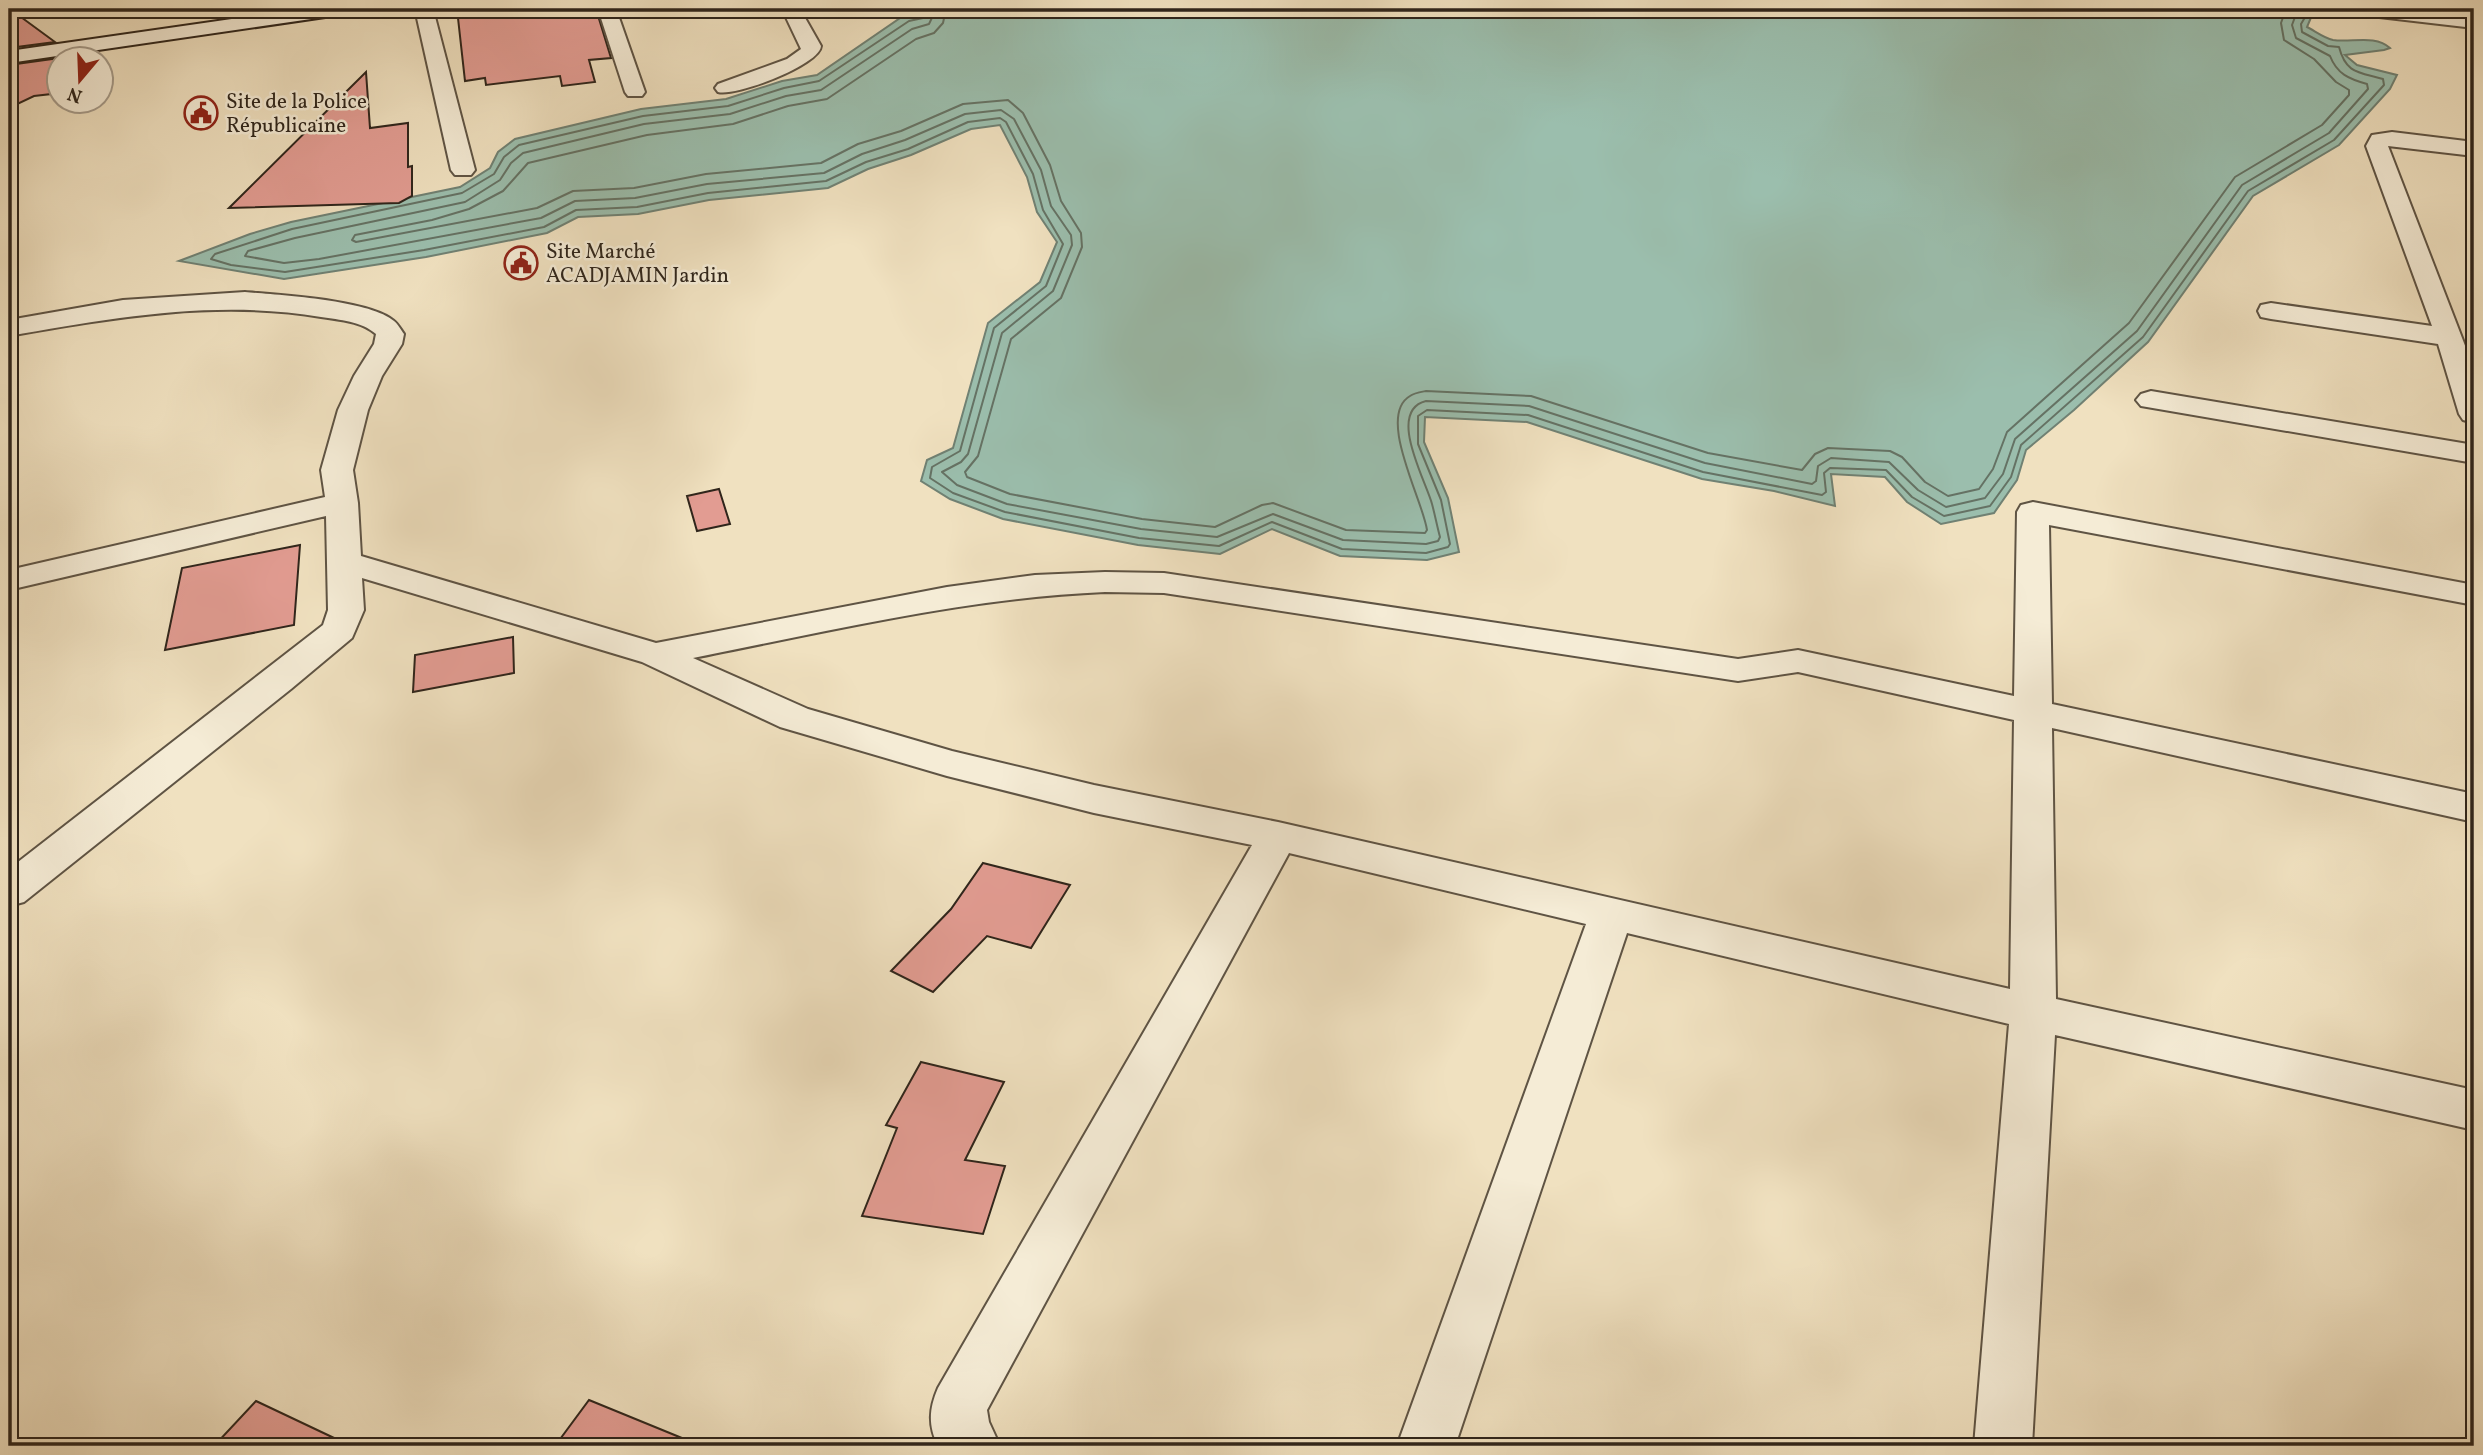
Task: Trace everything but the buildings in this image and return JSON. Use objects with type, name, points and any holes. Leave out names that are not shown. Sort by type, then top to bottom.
[{"type":"street","points":[[9,57],[339,9]]},
{"type":"street","points":[[424,9],[463,170]]},
{"type":"street","points":[[607,9],[635,92]]},
{"type":"street","points":[[725,88],[794,63],[811,51],[811,46],[791,9]]},
{"type":"street","points":[[2362,9],[2474,22]]},
{"type":"street","points":[[2474,149],[2392,139],[2379,140],[2377,146],[2450,337],[2474,414]]},
{"type":"street","points":[[9,328],[122,308],[245,300],[364,316],[384,326],[390,334],[388,344],[368,376],[353,410],[337,470],[342,503],[346,610],[339,629],[257,698],[9,891]]},
{"type":"street","points":[[2271,311],[2450,337]]},
{"type":"street","points":[[2151,400],[2474,454]]},
{"type":"street","points":[[9,580],[342,503]]},
{"type":"street","points":[[2003,1446],[2033,1012],[2033,512],[2474,595]]},
{"type":"street","points":[[343,561],[656,654],[794,718],[921,755],[1094,799],[1279,836],[2033,1012],[2474,1110]]},
{"type":"street","points":[[656,654],[960,595],[1035,585],[1164,583],[1738,670],[1798,661],[2474,808]]},
{"type":"street","points":[[971,1446],[961,1433],[958,1407],[1279,836]]},
{"type":"street","points":[[1426,1446],[1612,913]]},
{"type":"water","points":[[940,9],[2336,9],[2335,13],[2312,15],[2307,27],[2333,40],[2370,40],[2384,44],[2390,48],[2345,55],[2357,65],[2397,75],[2390,89],[2339,145],[2253,196],[2148,342],[2026,450],[2017,480],[1994,513],[1941,524],[1907,502],[1885,477],[1831,474],[1835,506],[1774,491],[1702,479],[1527,422],[1425,417],[1424,442],[1448,498],[1459,552],[1427,560],[1340,556],[1272,529],[1220,554],[1138,545],[1003,519],[950,499],[921,481],[927,460],[953,448],[988,323],[1040,282],[1057,242],[1037,212],[1027,177],[1000,125],[971,129],[911,155],[868,169],[828,188],[709,200],[638,214],[578,217],[547,233],[426,257],[284,279],[179,261],[250,234],[291,222],[460,187],[490,168],[498,152],[515,139],[641,109],[726,99],[782,81],[817,75],[906,14]]},
{"type":"place","name":"Site de la Police Républicaine","points":[[201,113]]},
{"type":"place","name":"Site Marché ACADJAMIN Jardin","points":[[521,263]]}]
